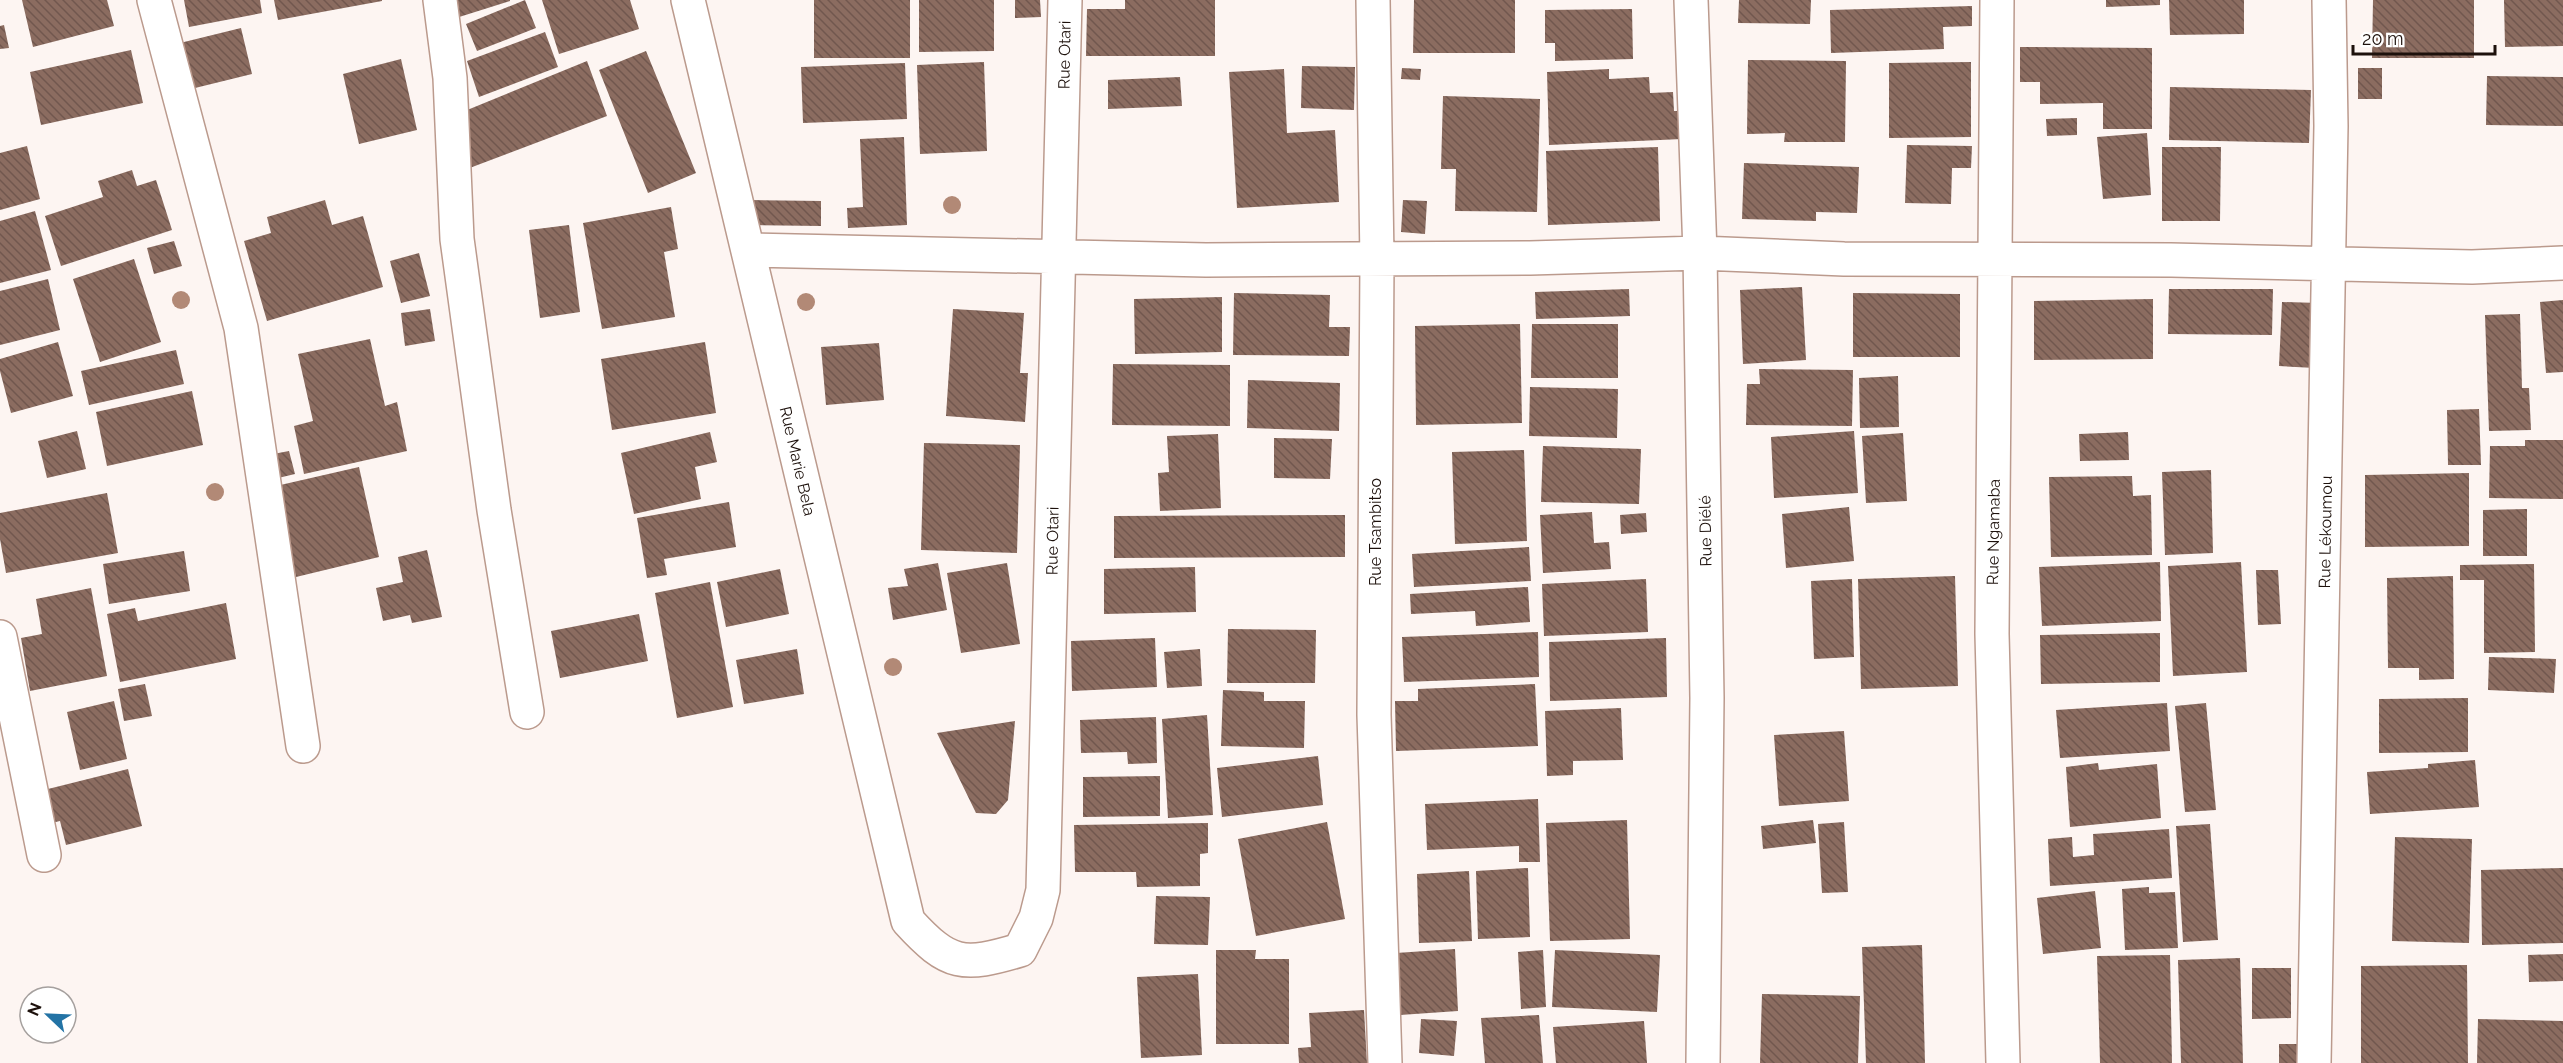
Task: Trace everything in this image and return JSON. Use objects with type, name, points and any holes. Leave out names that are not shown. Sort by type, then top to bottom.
[{"type":"street","points":[[153,0],[241,328],[303,746]]},
{"type":"street","points":[[440,0],[450,78],[457,239],[494,510],[527,712]]},
{"type":"street","name":"Rue Marie Bela","points":[[687,0],[908,921]]},
{"type":"street","name":"Rue Otari","points":[[908,921],[928,944],[960,961],[990,959],[1020,950],[1036,918],[1043,890],[1065,0]]},
{"type":"street","name":"Rue Tsambitso","points":[[1373,0],[1377,260],[1374,715],[1381,1015],[1385,1063]]},
{"type":"street","name":"Rue Diélé","points":[[1691,0],[1700,253],[1707,698],[1703,1063]]},
{"type":"street","name":"Rue Ngamaba","points":[[1997,0],[1997,259],[1992,634],[2003,1063]]},
{"type":"street","name":"Rue Lékoumou","points":[[2314,1063],[2331,126],[2329,0]]},
{"type":"street","points":[[747,250],[1206,260],[1377,260],[1700,253],[1844,259],[1997,259],[2472,267],[2563,263]]},
{"type":"street","points":[[0,637],[44,855]]},
{"type":"building","points":[[22,0],[107,0],[114,26],[33,47]]},
{"type":"building","points":[[184,0],[260,0],[262,13],[189,27]]},
{"type":"building","points":[[274,0],[382,0],[382,1],[278,20]]},
{"type":"building","points":[[451,0],[510,0],[510,1],[456,18]]},
{"type":"building","points":[[525,0],[536,28],[477,51],[466,24]]},
{"type":"building","points":[[542,0],[630,0],[639,29],[559,54]]},
{"type":"building","points":[[814,0],[910,0],[910,58],[814,58]]},
{"type":"building","points":[[919,0],[994,0],[994,51],[919,52]]},
{"type":"building","points":[[1015,0],[1040,0],[1041,17],[1015,18]]},
{"type":"building","points":[[1125,0],[1215,0],[1215,56],[1086,56],[1087,9],[1125,9]]},
{"type":"building","points":[[1414,0],[1515,0],[1515,53],[1413,53]]},
{"type":"building","points":[[1739,0],[1811,0],[1810,24],[1738,23]]},
{"type":"building","points":[[2106,0],[2160,0],[2160,5],[2106,7]]},
{"type":"building","points":[[2169,0],[2244,0],[2244,34],[2170,35]]},
{"type":"building","points":[[2373,0],[2474,0],[2474,58],[2372,58]]},
{"type":"building","points":[[2504,0],[2563,0],[2563,46],[2505,47]]},
{"type":"building","points":[[1972,6],[1972,26],[1943,27],[1944,49],[1831,53],[1830,10]]},
{"type":"building","points":[[1632,9],[1633,59],[1555,61],[1555,43],[1545,43],[1545,10]]},
{"type":"building","points":[[4,25],[9,48],[0,49],[0,26]]},
{"type":"building","points":[[241,28],[252,74],[191,89],[180,43]]},
{"type":"building","points":[[545,32],[558,67],[479,97],[467,61]]},
{"type":"building","points":[[2020,47],[2152,48],[2152,129],[2103,129],[2103,103],[2040,104],[2040,82],[2020,82]]},
{"type":"building","points":[[131,50],[143,103],[41,125],[30,72]]},
{"type":"building","points":[[646,51],[696,173],[648,193],[599,70]]},
{"type":"building","points":[[401,59],[417,130],[359,144],[343,74]]},
{"type":"building","points":[[1748,60],[1846,61],[1845,142],[1784,142],[1785,133],[1747,134]]},
{"type":"building","points":[[587,61],[607,116],[467,169],[455,115]]},
{"type":"building","points":[[984,62],[987,151],[920,154],[917,65]]},
{"type":"building","points":[[1971,62],[1971,137],[1889,138],[1889,63]]},
{"type":"building","points":[[905,63],[907,119],[803,123],[801,67]]},
{"type":"building","points":[[1302,66],[1355,67],[1354,110],[1301,108]]},
{"type":"building","points":[[1402,68],[1421,69],[1420,80],[1401,79]]},
{"type":"building","points":[[2358,68],[2382,68],[2382,99],[2358,99]]},
{"type":"building","points":[[1284,69],[1287,133],[1335,130],[1339,202],[1237,208],[1229,72]]},
{"type":"building","points":[[1609,69],[1609,79],[1649,77],[1650,93],[1673,92],[1674,111],[1682,111],[1682,139],[1549,145],[1547,72]]},
{"type":"building","points":[[2487,76],[2563,77],[2563,126],[2486,125]]},
{"type":"building","points":[[1180,77],[1182,106],[1108,109],[1108,80]]},
{"type":"building","points":[[2170,87],[2311,90],[2309,143],[2169,140]]},
{"type":"building","points":[[1443,96],[1540,99],[1537,212],[1455,211],[1456,169],[1441,169]]},
{"type":"building","points":[[2077,118],[2077,135],[2047,136],[2046,119]]},
{"type":"building","points":[[2147,133],[2151,195],[2103,199],[2097,137]]},
{"type":"building","points":[[904,137],[907,225],[848,228],[847,208],[863,207],[860,139]]},
{"type":"building","points":[[1907,145],[1972,146],[1971,168],[1952,168],[1951,204],[1905,203]]},
{"type":"building","points":[[27,146],[40,199],[0,210],[0,153]]},
{"type":"building","points":[[1658,147],[1660,221],[1548,225],[1546,151]]},
{"type":"building","points":[[2162,147],[2221,147],[2220,221],[2162,221]]},
{"type":"building","points":[[1744,163],[1859,167],[1857,213],[1816,212],[1816,221],[1742,219]]},
{"type":"building","points":[[132,170],[137,186],[156,180],[172,230],[61,266],[45,216],[103,197],[98,181]]},
{"type":"building","points":[[325,200],[332,225],[363,216],[383,287],[267,321],[244,241],[271,233],[267,217]]},
{"type":"building","points":[[750,200],[821,201],[821,226],[750,225]]},
{"type":"building","points":[[1403,200],[1427,201],[1425,234],[1401,232]]},
{"type":"building","points":[[671,207],[678,249],[664,252],[675,317],[602,329],[583,223]]},
{"type":"building","points":[[35,211],[51,270],[0,283],[0,221]]},
{"type":"building","points":[[569,225],[580,312],[540,318],[529,230]]},
{"type":"building","points":[[174,241],[182,266],[154,274],[147,248]]},
{"type":"building","points":[[419,253],[430,296],[401,303],[390,261]]},
{"type":"building","points":[[134,259],[161,342],[100,362],[73,279]]},
{"type":"building","points":[[48,279],[60,330],[0,345],[0,291]]},
{"type":"building","points":[[1802,287],[1806,360],[1743,364],[1740,290]]},
{"type":"building","points":[[1629,289],[1630,316],[1536,319],[1535,292]]},
{"type":"building","points":[[2169,289],[2273,289],[2272,335],[2168,334]]},
{"type":"building","points":[[1234,293],[1330,295],[1329,327],[1350,327],[1349,356],[1233,355]]},
{"type":"building","points":[[1853,293],[1960,294],[1960,357],[1853,357]]},
{"type":"building","points":[[1222,297],[1222,352],[1135,354],[1134,299]]},
{"type":"building","points":[[2153,299],[2153,359],[2034,360],[2034,301]]},
{"type":"building","points":[[2563,300],[2563,372],[2546,373],[2540,302]]},
{"type":"building","points":[[2282,302],[2319,303],[2315,368],[2279,366]]},
{"type":"building","points":[[430,309],[435,341],[405,346],[401,313]]},
{"type":"building","points":[[953,309],[1024,313],[1020,373],[1028,373],[1025,422],[946,416]]},
{"type":"building","points":[[2520,314],[2522,388],[2529,388],[2531,430],[2489,431],[2485,315]]},
{"type":"building","points":[[1520,324],[1522,423],[1416,425],[1415,326]]},
{"type":"building","points":[[1532,324],[1618,324],[1618,378],[1531,378]]},
{"type":"building","points":[[370,339],[385,406],[397,402],[407,451],[304,474],[294,426],[313,421],[298,354]]},
{"type":"building","points":[[58,342],[73,396],[11,413],[0,371],[0,359]]},
{"type":"building","points":[[705,342],[716,413],[612,430],[601,359]]},
{"type":"building","points":[[879,343],[884,400],[826,405],[821,347]]},
{"type":"building","points":[[176,350],[184,384],[89,405],[81,371]]},
{"type":"building","points":[[1113,364],[1230,365],[1230,426],[1112,425]]},
{"type":"building","points":[[1759,369],[1853,370],[1852,426],[1746,425],[1747,384],[1760,384]]},
{"type":"building","points":[[1898,376],[1899,427],[1860,428],[1859,378]]},
{"type":"building","points":[[1248,380],[1340,383],[1339,431],[1247,428]]},
{"type":"building","points":[[1530,387],[1618,389],[1617,438],[1529,436]]},
{"type":"building","points":[[192,391],[203,445],[107,466],[96,412]]},
{"type":"building","points":[[2479,409],[2481,465],[2448,465],[2447,410]]},
{"type":"building","points":[[77,431],[86,469],[47,478],[38,441]]},
{"type":"building","points":[[1854,431],[1858,493],[1774,498],[1771,437]]},
{"type":"building","points":[[710,432],[717,462],[695,467],[701,499],[634,514],[621,453]]},
{"type":"building","points":[[2128,432],[2129,460],[2080,461],[2079,434]]},
{"type":"building","points":[[1903,433],[1907,501],[1866,503],[1862,436]]},
{"type":"building","points":[[1218,434],[1221,508],[1160,511],[1158,473],[1169,472],[1167,436]]},
{"type":"building","points":[[1274,438],[1332,439],[1330,479],[1274,478]]},
{"type":"building","points":[[2525,440],[2563,440],[2563,499],[2489,498],[2490,446],[2525,446]]},
{"type":"building","points":[[924,443],[1020,445],[1017,553],[921,550]]},
{"type":"building","points":[[1543,446],[1641,449],[1639,504],[1541,502]]},
{"type":"building","points":[[1524,450],[1527,541],[1455,544],[1452,452]]},
{"type":"building","points":[[289,451],[295,474],[274,479],[268,455]]},
{"type":"building","points":[[359,467],[379,557],[296,577],[276,486]]},
{"type":"building","points":[[2211,470],[2213,553],[2165,555],[2162,472]]},
{"type":"building","points":[[2469,473],[2469,546],[2365,547],[2365,475]]},
{"type":"building","points":[[2132,476],[2133,496],[2151,495],[2152,555],[2051,557],[2049,477]]},
{"type":"building","points":[[107,493],[118,553],[6,573],[0,539],[0,513]]},
{"type":"building","points":[[729,502],[736,547],[664,559],[667,575],[647,578],[637,518]]},
{"type":"building","points":[[1849,507],[1854,561],[1786,568],[1782,514]]},
{"type":"building","points":[[2527,509],[2527,556],[2483,556],[2483,510]]},
{"type":"building","points":[[1592,512],[1594,543],[1609,542],[1611,569],[1543,573],[1540,515]]},
{"type":"building","points":[[1646,513],[1647,532],[1621,534],[1620,515]]},
{"type":"building","points":[[1345,515],[1345,557],[1114,558],[1114,516]]},
{"type":"building","points":[[1529,547],[1531,581],[1414,587],[1412,554]]},
{"type":"building","points":[[427,550],[442,617],[412,623],[410,615],[383,621],[376,588],[403,582],[398,557]]},
{"type":"building","points":[[184,551],[190,591],[109,604],[103,564]]},
{"type":"building","points":[[2160,562],[2161,621],[2042,626],[2039,567]]},
{"type":"building","points":[[2241,562],[2247,672],[2173,676],[2168,566]]},
{"type":"building","points":[[938,563],[947,610],[893,620],[888,588],[908,586],[904,569]]},
{"type":"building","points":[[1007,563],[1020,644],[961,653],[947,573]]},
{"type":"building","points":[[2534,564],[2535,652],[2484,653],[2484,580],[2460,580],[2460,565]]},
{"type":"building","points":[[1195,567],[1196,612],[1104,614],[1104,569]]},
{"type":"building","points":[[780,569],[789,614],[726,627],[717,582]]},
{"type":"building","points":[[2256,570],[2278,570],[2281,624],[2258,625]]},
{"type":"building","points":[[1955,576],[1958,686],[1861,689],[1858,579]]},
{"type":"building","points":[[2453,576],[2454,679],[2419,680],[2419,668],[2388,668],[2387,578]]},
{"type":"building","points":[[1646,579],[1648,632],[1544,636],[1542,584]]},
{"type":"building","points":[[1852,579],[1854,657],[1814,659],[1811,581]]},
{"type":"building","points":[[710,582],[733,707],[677,718],[655,593]]},
{"type":"building","points":[[1528,587],[1530,622],[1476,626],[1475,611],[1411,614],[1410,594]]},
{"type":"building","points":[[91,588],[107,676],[30,691],[21,638],[42,634],[36,599]]},
{"type":"building","points":[[226,603],[236,659],[120,682],[107,614],[135,608],[138,621]]},
{"type":"building","points":[[639,614],[648,661],[560,678],[551,631]]},
{"type":"building","points":[[1228,629],[1316,630],[1315,683],[1227,683]]},
{"type":"building","points":[[1538,632],[1539,677],[1404,682],[1402,637]]},
{"type":"building","points":[[2160,633],[2160,682],[2041,684],[2040,635]]},
{"type":"building","points":[[1155,638],[1157,687],[1072,691],[1071,641]]},
{"type":"building","points":[[1666,638],[1667,697],[1550,701],[1549,642]]},
{"type":"building","points":[[797,649],[804,694],[744,704],[736,660]]},
{"type":"building","points":[[1200,649],[1202,686],[1167,688],[1164,652]]},
{"type":"building","points":[[2489,657],[2556,659],[2554,693],[2488,690]]},
{"type":"building","points":[[145,684],[152,716],[124,721],[118,689]]},
{"type":"building","points":[[1535,684],[1538,746],[1396,751],[1395,701],[1418,701],[1418,689]]},
{"type":"building","points":[[1223,690],[1264,692],[1264,701],[1305,701],[1304,748],[1221,746]]},
{"type":"building","points":[[2468,698],[2468,752],[2379,753],[2379,699]]},
{"type":"building","points":[[114,701],[127,759],[80,770],[67,712]]},
{"type":"building","points":[[2167,703],[2170,751],[2060,758],[2056,710]]},
{"type":"building","points":[[2206,703],[2216,810],[2185,812],[2175,706]]},
{"type":"building","points":[[1621,708],[1623,760],[1573,761],[1573,775],[1547,776],[1545,711]]},
{"type":"building","points":[[1207,715],[1213,815],[1168,818],[1162,719]]},
{"type":"building","points":[[1156,717],[1157,763],[1128,764],[1127,752],[1081,753],[1080,720]]},
{"type":"building","points":[[1015,721],[1008,800],[996,814],[976,813],[937,733]]},
{"type":"building","points":[[1844,731],[1849,801],[1779,806],[1774,735]]},
{"type":"building","points":[[1318,756],[1323,805],[1222,817],[1217,768]]},
{"type":"building","points":[[2475,760],[2479,807],[2370,814],[2367,772],[2428,768],[2428,764]]},
{"type":"building","points":[[2098,763],[2099,770],[2157,764],[2161,818],[2070,827],[2066,767]]},
{"type":"building","points":[[128,769],[142,826],[66,845],[60,821],[47,824],[40,791]]},
{"type":"building","points":[[1160,776],[1160,816],[1083,817],[1083,777]]},
{"type":"building","points":[[1538,799],[1540,862],[1519,862],[1519,846],[1427,850],[1425,804]]},
{"type":"building","points":[[1627,820],[1630,939],[1550,941],[1546,823]]},
{"type":"building","points":[[1813,820],[1816,843],[1763,849],[1761,826]]},
{"type":"building","points":[[1327,822],[1345,919],[1256,936],[1238,839]]},
{"type":"building","points":[[1844,822],[1848,892],[1822,893],[1818,824]]},
{"type":"building","points":[[1208,823],[1208,853],[1200,854],[1200,886],[1137,887],[1136,872],[1075,872],[1074,825]]},
{"type":"building","points":[[2210,824],[2218,940],[2183,942],[2176,826]]},
{"type":"building","points":[[2169,829],[2172,878],[2050,886],[2048,839],[2072,837],[2073,857],[2094,855],[2093,834]]},
{"type":"building","points":[[2395,837],[2472,839],[2469,943],[2392,941]]},
{"type":"building","points":[[1528,868],[1530,937],[1478,939],[1476,871]]},
{"type":"building","points":[[2563,868],[2563,943],[2482,945],[2481,870]]},
{"type":"building","points":[[1469,871],[1472,941],[1419,943],[1417,874]]},
{"type":"building","points":[[2149,887],[2149,893],[2175,892],[2178,948],[2125,950],[2122,889]]},
{"type":"building","points":[[2095,891],[2101,948],[2043,954],[2037,898]]},
{"type":"building","points":[[1156,896],[1210,897],[1208,945],[1154,944]]},
{"type":"building","points":[[1922,945],[1925,1063],[1866,1063],[1862,947]]},
{"type":"building","points":[[1455,949],[1458,1011],[1400,1015],[1396,953]]},
{"type":"building","points":[[1216,950],[1256,950],[1255,959],[1289,959],[1289,1044],[1216,1044]]},
{"type":"building","points":[[1543,950],[1546,1007],[1521,1009],[1518,952]]},
{"type":"building","points":[[1555,950],[1660,955],[1657,1012],[1552,1007]]},
{"type":"building","points":[[2563,954],[2563,981],[2529,982],[2528,955]]},
{"type":"building","points":[[2170,955],[2172,1063],[2100,1063],[2097,956]]},
{"type":"building","points":[[2240,958],[2243,1063],[2181,1063],[2178,960]]},
{"type":"building","points":[[2467,965],[2468,1063],[2361,1063],[2361,966]]},
{"type":"building","points":[[2252,968],[2291,968],[2291,1018],[2252,1019]]},
{"type":"building","points":[[1198,974],[1202,1055],[1141,1058],[1137,977]]},
{"type":"building","points":[[1762,994],[1860,996],[1858,1063],[1760,1063]]},
{"type":"building","points":[[1364,1010],[1367,1063],[1299,1063],[1298,1048],[1311,1047],[1309,1013]]},
{"type":"building","points":[[1539,1015],[1543,1063],[1485,1063],[1481,1018]]},
{"type":"building","points":[[1421,1019],[1457,1021],[1454,1056],[1419,1053]]},
{"type":"building","points":[[2478,1019],[2563,1021],[2563,1063],[2477,1063]]},
{"type":"building","points":[[1644,1021],[1647,1063],[1556,1063],[1553,1027]]},
{"type":"building","points":[[2279,1044],[2310,1044],[2309,1063],[2279,1063]]}]
